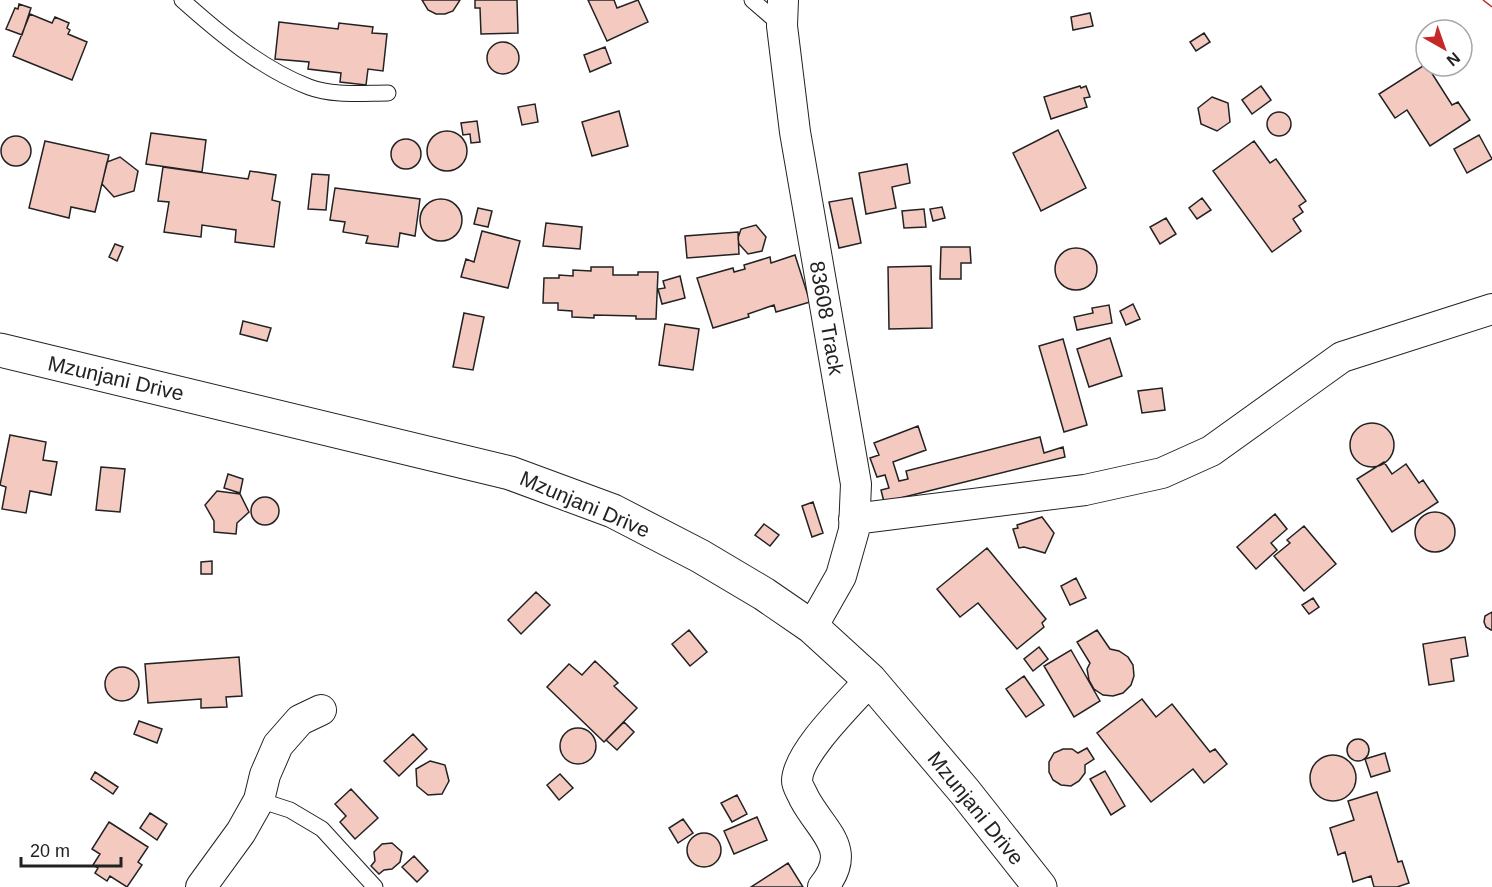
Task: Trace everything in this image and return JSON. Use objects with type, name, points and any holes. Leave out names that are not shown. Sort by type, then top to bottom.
[{"type":"main road","name":"Mzunjani Drive","points":[[0,350],[510,472],[613,511],[700,556],[755,588],[812,627],[870,681],[965,792],[1040,887]]},
{"type":"street","name":"83608 Track","points":[[783,13],[795,132],[856,484],[854,530],[841,576],[812,627]]},
{"type":"street","points":[[854,519],[1085,490],[1162,473],[1211,451],[1342,357],[1492,309]]},
{"type":"street","points":[[823,887],[833,874],[837,860],[833,844],[807,804],[796,782],[801,761],[870,681]]},
{"type":"street","points":[[201,887],[241,832],[259,800],[265,775],[278,745],[300,720],[321,710]]},
{"type":"lane","points":[[182,0],[240,48],[279,72],[310,87],[343,93],[388,93]]},
{"type":"lane","points":[[752,0],[783,13]]},
{"type":"lane","points":[[259,800],[290,810],[322,830],[375,887]]},
{"type":"building","points":[[422,0],[460,0],[453,11],[436,14],[428,10]]},
{"type":"building","points":[[475,0],[517,0],[518,33],[481,34],[480,8],[475,8]]},
{"type":"building","points":[[588,0],[614,0],[617,8],[638,0],[648,22],[607,41]]},
{"type":"building","points":[[19,4],[31,8],[22,35],[6,29]]},
{"type":"building","points":[[1090,13],[1093,26],[1073,30],[1071,17]]},
{"type":"building","points":[[30,14],[52,23],[55,17],[69,23],[68,34],[87,42],[72,80],[13,56]]},
{"type":"building","points":[[279,22],[338,29],[339,23],[373,27],[372,33],[387,34],[383,71],[368,69],[366,85],[340,82],[341,73],[308,69],[309,62],[275,59]]},
{"type":"building","points":[[1204,33],[1210,42],[1196,51],[1190,42]]},
{"type":"building","points":[[503,42],[515,46],[519,58],[515,70],[503,74],[491,70],[487,58],[491,46]]},
{"type":"building","points":[[605,47],[611,63],[590,72],[584,55]]},
{"type":"building","points":[[1414,72],[1414,78],[1435,78],[1452,105],[1458,102],[1470,120],[1430,146],[1407,110],[1395,118],[1379,94]]},
{"type":"building","points":[[1080,86],[1081,88],[1086,86],[1090,97],[1084,98],[1087,107],[1051,119],[1044,97]]},
{"type":"building","points":[[1261,86],[1271,100],[1252,114],[1242,100]]},
{"type":"building","points":[[1212,97],[1228,103],[1230,122],[1217,131],[1201,124],[1198,108]]},
{"type":"building","points":[[535,104],[538,122],[522,125],[518,107]]},
{"type":"building","points":[[619,111],[628,146],[592,156],[582,122]]},
{"type":"building","points":[[1279,112],[1288,115],[1291,124],[1288,133],[1279,136],[1270,133],[1267,124],[1270,115]]},
{"type":"building","points":[[477,121],[480,142],[471,143],[470,134],[463,135],[461,123]]},
{"type":"building","points":[[1058,130],[1086,188],[1041,211],[1013,153]]},
{"type":"building","points":[[447,131],[461,137],[467,151],[461,165],[447,171],[433,165],[427,151],[433,137]]},
{"type":"building","points":[[151,133],[206,140],[202,172],[146,164]]},
{"type":"building","points":[[1479,135],[1492,159],[1467,173],[1454,149]]},
{"type":"building","points":[[16,136],[27,140],[31,151],[27,162],[16,166],[5,162],[1,151],[5,140]]},
{"type":"building","points":[[406,139],[417,143],[421,154],[417,165],[406,169],[395,165],[391,154],[395,143]]},
{"type":"building","points":[[45,141],[109,155],[95,212],[71,207],[69,218],[29,208]]},
{"type":"building","points":[[1254,141],[1270,163],[1276,159],[1306,201],[1299,206],[1303,212],[1293,219],[1301,231],[1272,252],[1213,171]]},
{"type":"building","points":[[120,157],[138,171],[134,191],[114,197],[102,184],[107,162]]},
{"type":"building","points":[[907,164],[910,183],[892,187],[896,208],[866,214],[859,173]]},
{"type":"building","points":[[163,167],[248,179],[250,171],[276,175],[272,200],[280,202],[274,247],[235,242],[236,230],[202,225],[201,237],[164,232],[169,202],[158,201]]},
{"type":"building","points":[[312,174],[329,175],[326,210],[308,209]]},
{"type":"building","points":[[335,188],[420,199],[415,236],[400,233],[398,247],[366,243],[368,236],[343,232],[345,222],[330,220]]},
{"type":"building","points":[[852,198],[861,243],[839,248],[829,202]]},
{"type":"building","points":[[1202,198],[1211,210],[1197,219],[1189,208]]},
{"type":"building","points":[[441,199],[456,205],[462,220],[456,235],[441,241],[426,235],[420,220],[426,205]]},
{"type":"building","points":[[942,207],[945,218],[933,221],[930,209]]},
{"type":"building","points":[[478,208],[492,211],[488,227],[474,224]]},
{"type":"building","points":[[924,209],[926,227],[904,228],[902,211]]},
{"type":"building","points":[[1166,218],[1176,234],[1160,244],[1150,227]]},
{"type":"building","points":[[546,223],[582,227],[580,249],[543,246]]},
{"type":"building","points":[[756,225],[766,237],[762,251],[748,254],[739,244],[738,238],[741,229]]},
{"type":"building","points":[[482,231],[520,241],[508,288],[461,277],[466,259],[474,262]]},
{"type":"building","points":[[738,232],[739,254],[687,258],[685,236]]},
{"type":"building","points":[[115,244],[123,247],[117,261],[109,257]]},
{"type":"building","points":[[941,247],[970,247],[971,263],[961,263],[961,279],[940,279]]},
{"type":"building","points":[[1076,248],[1084,249],[1091,254],[1096,261],[1096,277],[1091,284],[1084,289],[1076,290],[1068,289],[1061,284],[1056,277],[1055,269],[1056,261],[1061,254],[1068,249]]},
{"type":"building","points":[[795,255],[810,302],[776,312],[774,305],[748,314],[749,317],[713,328],[697,278],[733,268],[734,272],[745,269],[744,265],[770,257],[771,263]]},
{"type":"building","points":[[931,266],[932,328],[889,329],[888,267]]},
{"type":"building","points":[[591,267],[613,267],[613,275],[658,272],[656,319],[594,315],[594,318],[572,317],[572,311],[558,310],[558,303],[543,303],[544,278],[559,278],[559,275],[573,276],[573,270],[591,271]]},
{"type":"building","points":[[680,276],[685,298],[662,304],[658,289],[665,288],[663,281]]},
{"type":"building","points":[[1133,304],[1140,319],[1126,325],[1120,311]]},
{"type":"building","points":[[1109,305],[1112,323],[1077,330],[1074,317],[1093,313],[1092,308]]},
{"type":"building","points":[[464,313],[484,317],[473,370],[453,367]]},
{"type":"building","points":[[243,321],[271,328],[267,341],[240,334]]},
{"type":"building","points":[[665,324],[699,329],[693,370],[659,365]]},
{"type":"building","points":[[1110,338],[1122,376],[1089,387],[1077,349]]},
{"type":"building","points":[[1063,339],[1087,425],[1064,432],[1039,346]]},
{"type":"building","points":[[1162,388],[1165,410],[1142,413],[1138,391]]},
{"type":"building","points":[[1372,423],[1388,429],[1394,445],[1388,461],[1372,467],[1356,461],[1350,445],[1356,429]]},
{"type":"building","points":[[918,426],[926,450],[893,462],[899,481],[908,479],[906,471],[1040,437],[1044,453],[1063,447],[1065,457],[884,502],[881,490],[889,488],[885,475],[877,477],[870,458],[879,455],[874,443]]},
{"type":"building","points":[[10,435],[46,442],[43,460],[57,462],[51,495],[30,491],[26,513],[2,509],[6,487],[0,485]]},
{"type":"building","points":[[1384,462],[1392,474],[1406,464],[1419,483],[1423,480],[1438,502],[1392,532],[1357,479]]},
{"type":"building","points":[[101,467],[125,469],[120,512],[96,510]]},
{"type":"building","points":[[228,474],[243,479],[240,493],[224,488]]},
{"type":"building","points":[[217,491],[240,494],[249,512],[237,523],[236,534],[214,532],[214,521],[205,505]]},
{"type":"building","points":[[265,497],[275,501],[279,511],[275,521],[265,525],[255,521],[251,511],[255,501]]},
{"type":"building","points":[[813,502],[823,533],[812,537],[802,506]]},
{"type":"building","points":[[1435,512],[1443,513],[1449,518],[1454,524],[1454,540],[1449,546],[1443,551],[1435,552],[1427,551],[1421,546],[1416,540],[1415,532],[1416,524],[1421,518],[1427,513]]},
{"type":"building","points":[[1275,514],[1287,529],[1271,543],[1277,550],[1256,569],[1237,547]]},
{"type":"building","points":[[1042,517],[1054,533],[1045,553],[1024,547],[1019,548],[1013,529],[1018,528],[1017,525]]},
{"type":"building","points":[[764,524],[779,535],[770,546],[755,535]]},
{"type":"building","points":[[1304,526],[1336,564],[1304,591],[1274,556],[1290,543],[1287,540]]},
{"type":"building","points":[[987,548],[1046,619],[1042,623],[1044,627],[1017,649],[978,603],[960,617],[937,589]]},
{"type":"building","points":[[212,561],[212,574],[201,574],[201,562]]},
{"type":"building","points":[[1076,578],[1086,598],[1070,605],[1061,586]]},
{"type":"building","points":[[536,592],[550,605],[521,634],[508,620]]},
{"type":"building","points":[[1313,598],[1319,607],[1309,614],[1302,605]]},
{"type":"building","points":[[1492,612],[1491,630],[1484,622],[1485,616]]},
{"type":"building","points":[[689,630],[707,652],[690,666],[672,644]]},
{"type":"building","points":[[1097,630],[1110,649],[1119,651],[1128,657],[1133,665],[1134,676],[1131,685],[1123,693],[1113,696],[1103,695],[1094,689],[1089,680],[1087,669],[1090,663],[1077,642]]},
{"type":"building","points":[[1465,637],[1468,656],[1451,659],[1454,681],[1429,685],[1423,644]]},
{"type":"building","points":[[1039,647],[1048,659],[1033,671],[1024,659]]},
{"type":"building","points":[[1071,650],[1100,701],[1074,717],[1044,666]]},
{"type":"building","points":[[239,657],[242,696],[226,697],[227,707],[201,708],[201,699],[148,703],[145,664]]},
{"type":"building","points":[[595,661],[618,683],[614,686],[637,708],[604,742],[547,687],[569,664],[582,675]]},
{"type":"building","points":[[122,667],[134,672],[139,684],[134,696],[122,701],[110,696],[105,684],[110,672]]},
{"type":"building","points":[[1024,676],[1044,705],[1026,717],[1006,689]]},
{"type":"building","points":[[1142,699],[1156,717],[1172,704],[1210,752],[1215,749],[1227,764],[1204,783],[1193,769],[1151,802],[1097,733]]},
{"type":"building","points":[[139,721],[162,729],[157,743],[134,734]]},
{"type":"building","points":[[624,722],[634,732],[617,750],[606,740]]},
{"type":"building","points":[[578,728],[590,734],[596,746],[590,758],[578,764],[566,758],[560,746],[566,734]]},
{"type":"building","points":[[413,734],[427,749],[399,776],[384,761]]},
{"type":"building","points":[[1358,739],[1366,742],[1369,750],[1366,758],[1358,761],[1350,758],[1347,750],[1350,742]]},
{"type":"building","points":[[1087,748],[1094,759],[1085,765],[1085,773],[1079,781],[1071,786],[1061,785],[1053,780],[1049,772],[1049,762],[1054,753],[1063,749],[1072,749],[1078,753]]},
{"type":"building","points":[[1385,753],[1390,771],[1371,777],[1365,759]]},
{"type":"building","points":[[1333,755],[1349,762],[1356,778],[1349,794],[1333,801],[1317,794],[1310,778],[1317,762]]},
{"type":"building","points":[[430,761],[445,765],[449,781],[442,794],[428,795],[417,786],[416,769]]},
{"type":"building","points":[[1105,771],[1125,806],[1111,815],[1090,779]]},
{"type":"building","points":[[95,772],[118,787],[113,794],[91,779]]},
{"type":"building","points":[[560,774],[573,788],[559,800],[547,785]]},
{"type":"building","points":[[351,789],[378,818],[355,839],[340,822],[346,816],[335,804]]},
{"type":"building","points":[[1377,792],[1398,862],[1402,861],[1409,883],[1397,887],[1374,887],[1371,876],[1353,882],[1345,852],[1338,855],[1330,828],[1354,820],[1348,801]]},
{"type":"building","points":[[737,795],[747,814],[732,822],[721,803]]},
{"type":"building","points":[[150,813],[167,824],[157,840],[140,828]]},
{"type":"building","points":[[757,817],[767,840],[734,854],[724,831]]},
{"type":"building","points":[[683,819],[693,833],[678,843],[669,828]]},
{"type":"building","points":[[109,822],[148,847],[138,862],[142,865],[127,887],[110,876],[107,881],[95,873],[98,868],[93,865],[100,854],[92,849]]},
{"type":"building","points":[[704,833],[716,838],[721,850],[716,862],[704,867],[692,862],[687,850],[692,838]]},
{"type":"building","points":[[392,843],[402,852],[400,862],[392,869],[384,870],[379,874],[371,866],[375,861],[374,852],[382,844]]},
{"type":"building","points":[[414,856],[428,871],[417,882],[402,867]]},
{"type":"building","points":[[788,863],[803,887],[751,887]]},
{"type":"power","points":[[1483,0],[1492,7]]}]
